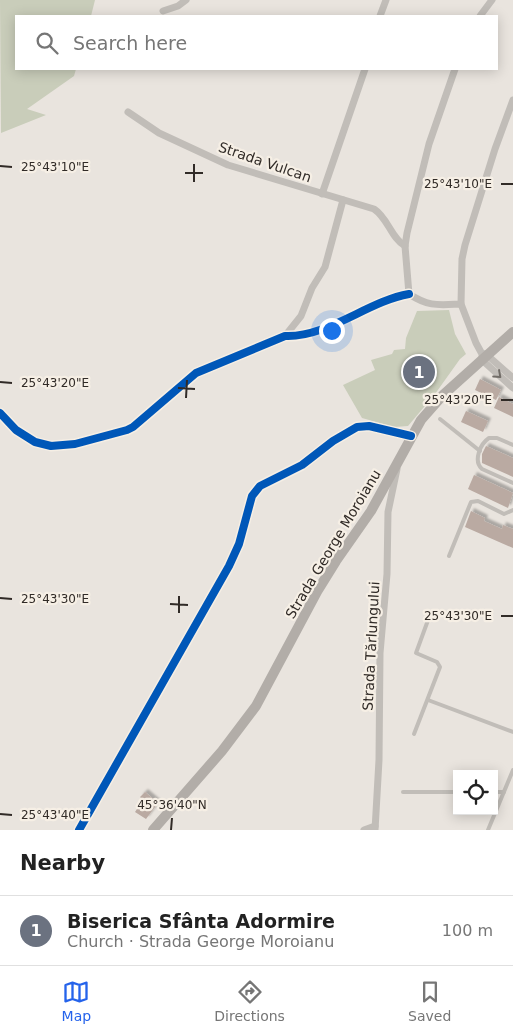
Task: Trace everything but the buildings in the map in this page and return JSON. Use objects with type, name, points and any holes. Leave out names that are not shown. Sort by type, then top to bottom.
[{"type":"main road","name":"Strada George Moroianu","points":[[159,828],[256,706],[318,590],[371,511],[411,436],[434,403],[513,332]]},
{"type":"street","points":[[162,10],[181,5],[186,0]]},
{"type":"street","points":[[380,15],[384,0]]},
{"type":"street","points":[[481,15],[492,0]]},
{"type":"street","points":[[322,194],[365,70]]},
{"type":"street","points":[[409,294],[405,246],[429,144],[455,70]]},
{"type":"street","points":[[513,100],[495,149],[465,245],[461,273],[461,304],[476,343],[484,357],[513,388]]},
{"type":"street","name":"Strada Vulcan","points":[[128,112],[159,133],[228,165],[378,211],[399,242],[405,246]]},
{"type":"street","points":[[285,336],[301,316],[312,288],[325,267],[343,200]]},
{"type":"street","points":[[0,413],[16,430],[35,442],[51,446],[75,444],[133,427],[196,373],[285,336],[309,333],[356,315],[382,302],[409,294],[424,303],[461,304]]},
{"type":"street","points":[[484,357],[512,376]]},
{"type":"street","points":[[79,830],[229,566],[239,544],[255,491],[260,486],[302,465],[333,441],[357,427],[369,426],[411,436]]},
{"type":"street","name":"Strada Tărlungului","points":[[375,828],[379,760],[380,653],[387,574],[388,512],[397,468],[396,464]]},
{"type":"street","points":[[364,830],[375,828]]},
{"type":"lane","points":[[440,419],[480,451]]},
{"type":"lane","points":[[513,445],[497,438],[489,438],[483,444],[478,459],[479,466],[513,483]]},
{"type":"lane","points":[[449,556],[472,502],[478,501],[504,514],[513,510]]},
{"type":"lane","points":[[414,734],[440,667],[437,662],[418,655],[416,650],[430,612]]},
{"type":"lane","points":[[428,700],[513,732]]},
{"type":"lane","points":[[488,830],[513,770]]},
{"type":"lane","points":[[403,792],[453,792]]},
{"type":"lane","points":[[498,792],[504,792]]},
{"type":"green space","points":[[0,0],[95,0],[91,15],[15,15],[15,70],[76,70],[74,76],[27,109],[46,115],[1,133]]},
{"type":"green space","points":[[449,310],[455,334],[466,354],[460,359],[435,394],[408,426],[394,427],[362,418],[343,385],[375,370],[371,360],[392,354],[394,350],[405,349],[406,338],[417,311]]},
{"type":"cycle path","points":[[0,413],[16,430],[35,442],[51,446],[75,444],[127,430],[133,427],[196,373],[285,336],[301,335],[316,331],[378,304],[409,294]]},
{"type":"cycle path","points":[[79,830],[229,566],[239,544],[252,496],[260,486],[302,465],[333,441],[357,427],[369,426],[411,436]]},
{"type":"place","name":"Biserica Sfânta Adormire","points":[[419,372]]}]
